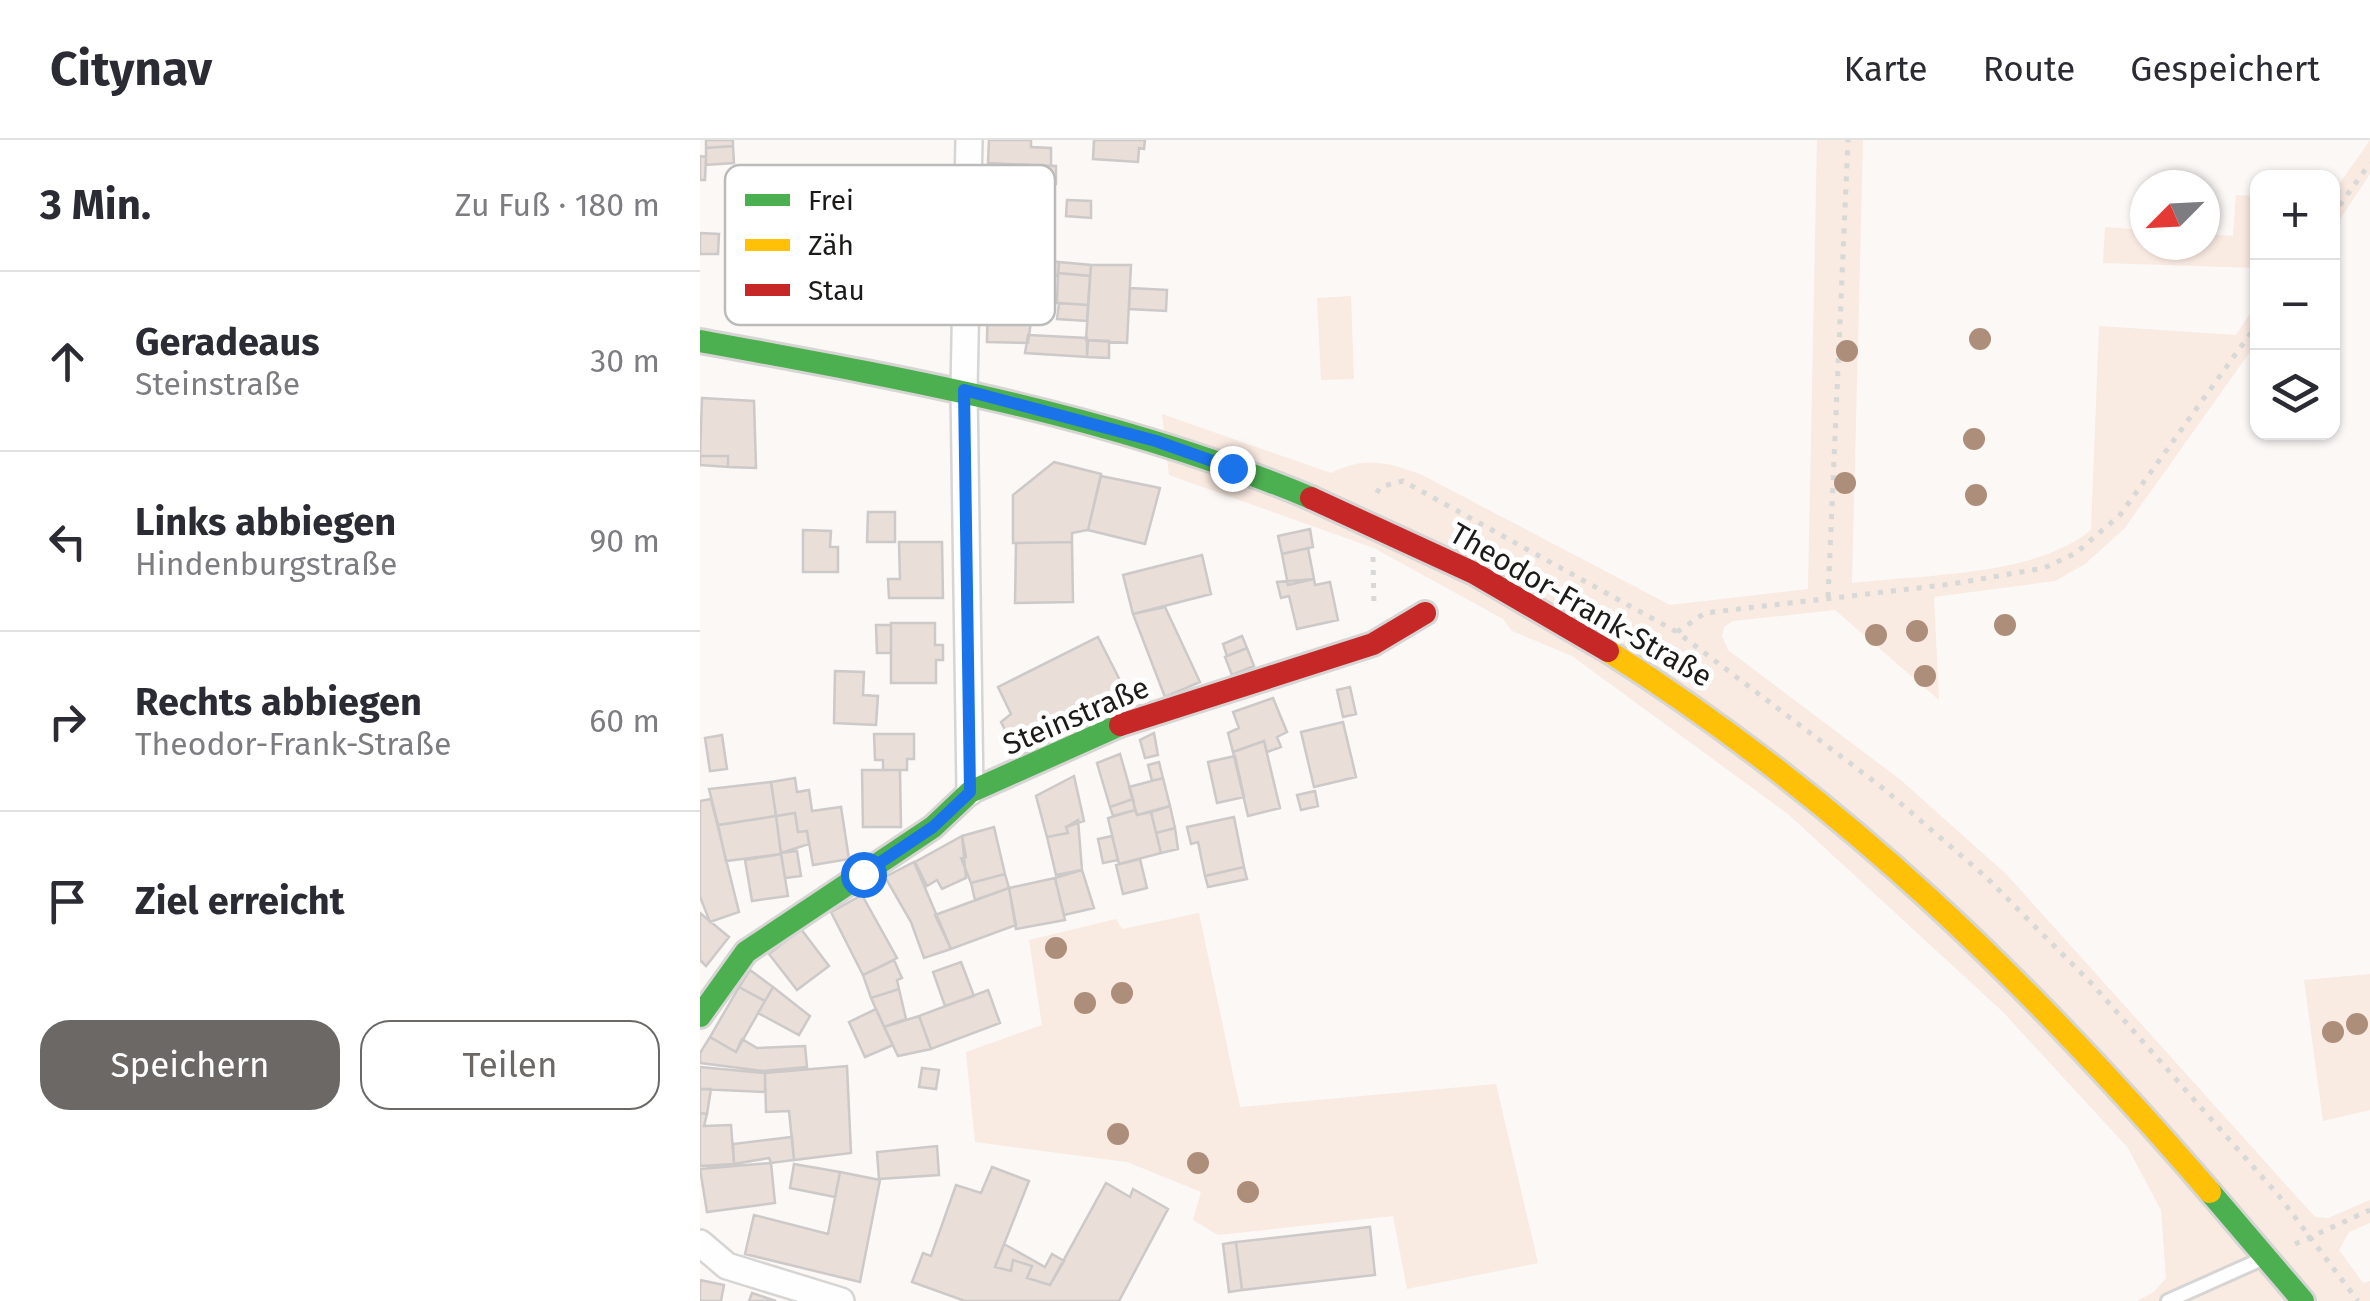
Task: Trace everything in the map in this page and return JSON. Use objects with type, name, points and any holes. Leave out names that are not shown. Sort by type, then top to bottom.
[{"type":"main road","name":"Theodor-Frank-Straße","points":[[700,341],[964,390],[1156,441],[1366,521],[1517,596],[1624,659],[1730,729],[1832,810],[1947,911],[2055,1022],[2303,1301]]},
{"type":"main road","name":"Steinstraße","points":[[700,1016],[746,952],[933,827],[970,792],[1130,721],[1372,644],[1425,613]]},
{"type":"street","points":[[968,140],[968,165]]},
{"type":"street","points":[[965,325],[970,792]]},
{"type":"street","points":[[700,1244],[727,1266]]},
{"type":"street","points":[[700,1268],[727,1266],[841,1301]]},
{"type":"lane","points":[[2168,1301],[2266,1258]]},
{"type":"path","points":[[1828,597],[1848,140]]},
{"type":"path","points":[[2340,205],[2370,163]]},
{"type":"path","points":[[1676,632],[1705,613],[2005,575],[2044,568],[2076,553],[2120,515],[2250,334]]},
{"type":"path","points":[[1366,521],[1376,576],[1372,644]]},
{"type":"path","points":[[2266,1258],[2370,1210]]},
{"type":"shaded area","points":[[1817,140],[1863,140],[1852,583],[2009,565],[2040,557],[2091,530],[2099,326],[2236,335],[2250,314],[2250,352],[2124,529],[2085,564],[2055,581],[1934,597],[1939,700],[1835,610],[1733,621],[1724,627],[1722,636],[1728,650],[1902,781],[2007,875],[2315,1217],[2328,1218],[2370,1200],[2370,1223],[2349,1232],[2339,1250],[2363,1283],[2370,1281],[2370,1301],[2137,1301],[2154,1292],[2166,1278],[2161,1210],[2128,1148],[2003,1012],[1788,814],[1572,656],[1512,631],[1503,619],[1374,548],[1169,475],[1162,414],[1331,473],[1355,464],[1376,463],[1422,475],[1670,605],[1808,589]]},
{"type":"shaded area","points":[[2370,140],[2370,174],[2340,219],[2340,183]]},
{"type":"shaded area","points":[[2236,195],[2250,196],[2250,268],[2103,263],[2105,227],[2130,229],[2130,260],[2220,260],[2220,235],[2233,236]]},
{"type":"shaded area","points":[[1351,296],[1354,379],[1321,380],[1317,298]]},
{"type":"shaded area","points":[[1199,913],[1240,1107],[1496,1084],[1538,1263],[1407,1289],[1393,1216],[1218,1235],[1193,1220],[1201,1192],[1127,1162],[975,1142],[966,1052],[1042,1025],[1029,940],[1116,919],[1122,929]]},
{"type":"shaded area","points":[[2370,974],[2370,1110],[2323,1121],[2304,980]]},
{"type":"building","points":[[706,140],[733,140],[733,146],[706,148]]},
{"type":"building","points":[[989,140],[1031,140],[1031,147],[1051,148],[1051,165],[988,163]]},
{"type":"building","points":[[1094,140],[1145,140],[1144,149],[1139,148],[1138,162],[1093,159]]},
{"type":"building","points":[[733,146],[734,163],[706,165],[706,148]]},
{"type":"building","points":[[700,156],[706,157],[705,180],[700,180]]},
{"type":"building","points":[[1067,200],[1091,201],[1091,218],[1066,216]]},
{"type":"building","points":[[700,233],[719,234],[718,254],[700,254]]},
{"type":"building","points":[[1059,262],[1091,265],[1090,276],[1058,273]]},
{"type":"building","points":[[1091,265],[1131,265],[1127,343],[1086,340]]},
{"type":"building","points":[[1058,273],[1090,276],[1088,305],[1057,303]]},
{"type":"building","points":[[1130,288],[1167,290],[1166,311],[1129,309]]},
{"type":"building","points":[[1059,303],[1088,305],[1087,321],[1057,319]]},
{"type":"building","points":[[987,325],[1030,325],[1028,343],[987,342]]},
{"type":"building","points":[[1028,335],[1087,338],[1087,357],[1025,353]]},
{"type":"building","points":[[1088,340],[1109,341],[1109,358],[1087,357]]},
{"type":"building","points":[[702,398],[754,401],[756,468],[728,467],[728,456],[700,456]]},
{"type":"building","points":[[700,456],[728,456],[728,467],[700,465]]},
{"type":"building","points":[[1054,462],[1101,474],[1088,530],[1072,533],[1072,542],[1013,543],[1013,495]]},
{"type":"building","points":[[1101,476],[1160,488],[1145,544],[1088,530]]},
{"type":"building","points":[[868,512],[895,512],[895,542],[867,542]]},
{"type":"building","points":[[1310,529],[1313,547],[1282,554],[1278,536]]},
{"type":"building","points":[[803,530],[831,531],[830,547],[838,547],[838,572],[803,572]]},
{"type":"building","points":[[899,542],[942,542],[943,598],[889,598],[888,579],[900,579]]},
{"type":"building","points":[[1072,542],[1073,602],[1015,603],[1016,543]]},
{"type":"building","points":[[1308,548],[1314,579],[1288,585],[1282,554]]},
{"type":"building","points":[[1202,555],[1211,594],[1133,614],[1123,575]]},
{"type":"building","points":[[1314,579],[1315,585],[1330,582],[1338,620],[1297,629],[1289,596],[1281,598],[1277,582]]},
{"type":"building","points":[[1165,607],[1200,682],[1165,697],[1133,614]]},
{"type":"building","points":[[891,623],[935,623],[935,645],[943,645],[943,660],[936,660],[936,683],[891,683]]},
{"type":"building","points":[[876,625],[891,625],[891,653],[877,653]]},
{"type":"building","points":[[1242,636],[1247,648],[1227,656],[1223,644]]},
{"type":"building","points":[[1098,637],[1133,706],[1032,756],[1025,741],[1014,747],[1001,722],[1011,714],[998,687]]},
{"type":"building","points":[[1247,648],[1254,666],[1232,675],[1225,657]]},
{"type":"building","points":[[835,671],[864,672],[863,695],[878,696],[876,725],[834,723]]},
{"type":"building","points":[[1350,687],[1356,714],[1343,717],[1337,690]]},
{"type":"building","points":[[1273,698],[1287,732],[1277,737],[1281,747],[1267,752],[1264,741],[1233,752],[1228,733],[1239,728],[1233,712]]},
{"type":"building","points":[[1343,722],[1356,777],[1314,787],[1301,732]]},
{"type":"building","points":[[1154,733],[1158,755],[1145,758],[1140,740]]},
{"type":"building","points":[[874,734],[914,734],[914,759],[907,759],[907,770],[883,770],[883,760],[875,760]]},
{"type":"building","points":[[722,735],[727,769],[710,771],[705,738]]},
{"type":"building","points":[[1264,741],[1280,808],[1248,816],[1233,752]]},
{"type":"building","points":[[1120,754],[1133,799],[1110,807],[1097,763]]},
{"type":"building","points":[[1235,756],[1244,797],[1217,803],[1208,762]]},
{"type":"building","points":[[1159,762],[1163,778],[1152,781],[1148,765]]},
{"type":"building","points":[[862,770],[900,770],[901,827],[863,827]]},
{"type":"building","points":[[1074,776],[1084,821],[1066,827],[1068,833],[1047,837],[1036,796]]},
{"type":"building","points":[[795,778],[797,792],[809,790],[812,811],[841,807],[849,859],[813,865],[807,831],[798,832],[795,813],[776,816],[771,782]]},
{"type":"building","points":[[1163,778],[1170,806],[1137,815],[1129,787]]},
{"type":"building","points":[[771,782],[776,816],[718,825],[709,789]]},
{"type":"building","points":[[1315,791],[1318,806],[1301,810],[1297,795]]},
{"type":"building","points":[[711,799],[739,912],[710,922],[700,897],[700,801]]},
{"type":"building","points":[[1133,799],[1135,810],[1113,816],[1110,807]]},
{"type":"building","points":[[1170,806],[1175,828],[1156,833],[1151,812]]},
{"type":"building","points":[[1135,810],[1137,815],[1151,812],[1161,853],[1119,864],[1108,818]]},
{"type":"building","points":[[795,813],[798,832],[807,831],[809,844],[781,853],[776,816]]},
{"type":"building","points":[[776,816],[781,854],[726,861],[718,825]]},
{"type":"building","points":[[1234,817],[1244,867],[1205,876],[1198,842],[1191,844],[1187,827]]},
{"type":"building","points":[[1078,820],[1082,870],[1056,875],[1047,837],[1068,833],[1066,827]]},
{"type":"building","points":[[994,827],[1005,874],[971,883],[961,858],[966,857],[962,836]]},
{"type":"building","points":[[1175,828],[1178,849],[1161,853],[1156,833]]},
{"type":"building","points":[[962,836],[966,878],[942,889],[937,880],[927,886],[915,862]]},
{"type":"building","points":[[1112,836],[1118,860],[1103,863],[1098,839]]},
{"type":"building","points":[[797,851],[801,876],[785,878],[781,853]]},
{"type":"building","points":[[781,854],[788,896],[752,901],[745,860]]},
{"type":"building","points":[[1140,859],[1147,888],[1123,894],[1116,865]]},
{"type":"building","points":[[914,862],[951,949],[924,958],[911,922],[885,877]]},
{"type":"building","points":[[1244,867],[1247,879],[1208,887],[1205,876]]},
{"type":"building","points":[[1082,870],[1094,908],[1064,915],[1055,878]]},
{"type":"building","points":[[1005,874],[1009,888],[975,900],[971,883]]},
{"type":"building","points":[[1055,878],[1065,920],[1016,929],[1009,888]]},
{"type":"building","points":[[1009,888],[1016,925],[951,949],[935,915]]},
{"type":"building","points":[[862,895],[897,958],[863,975],[831,912]]},
{"type":"building","points":[[700,913],[729,937],[706,966],[700,960]]},
{"type":"building","points":[[801,929],[829,966],[797,990],[769,954]]},
{"type":"building","points":[[894,960],[902,978],[897,980],[899,989],[871,998],[863,975]]},
{"type":"building","points":[[961,962],[974,996],[945,1006],[933,972]]},
{"type":"building","points":[[750,970],[773,987],[765,1001],[739,987]]},
{"type":"building","points":[[739,987],[765,1001],[736,1052],[710,1037]]},
{"type":"building","points":[[773,987],[810,1016],[799,1035],[758,1013]]},
{"type":"building","points":[[899,989],[906,1019],[884,1027],[871,998]]},
{"type":"building","points":[[988,990],[1000,1023],[931,1049],[919,1016]]},
{"type":"building","points":[[876,1009],[893,1045],[865,1057],[849,1022]]},
{"type":"building","points":[[919,1016],[931,1049],[898,1056],[884,1027]]},
{"type":"building","points":[[710,1037],[736,1052],[742,1039],[757,1048],[805,1046],[807,1067],[763,1071],[700,1063],[700,1053]]},
{"type":"building","points":[[847,1066],[851,1153],[794,1160],[789,1111],[766,1112],[765,1073]]},
{"type":"building","points":[[700,1067],[765,1073],[765,1092],[700,1089]]},
{"type":"building","points":[[922,1068],[939,1070],[936,1089],[919,1087]]},
{"type":"building","points":[[700,1089],[711,1089],[707,1114],[700,1113]]},
{"type":"building","points":[[700,1113],[707,1114],[704,1126],[731,1125],[734,1164],[700,1166]]},
{"type":"building","points":[[792,1137],[794,1160],[771,1163],[769,1158],[734,1164],[733,1144]]},
{"type":"building","points":[[937,1146],[939,1175],[879,1179],[877,1152]]},
{"type":"building","points":[[771,1163],[775,1203],[707,1212],[700,1169]]},
{"type":"building","points":[[794,1164],[840,1172],[835,1197],[790,1188]]},
{"type":"building","points":[[992,1167],[1029,1181],[995,1267],[1011,1271],[1013,1260],[1032,1266],[1027,1278],[1050,1285],[1106,1183],[1130,1197],[1133,1189],[1168,1209],[1119,1301],[965,1301],[912,1282],[923,1253],[931,1256],[956,1185],[981,1193]]},
{"type":"building","points":[[840,1172],[880,1180],[860,1282],[745,1254],[754,1215],[828,1234]]},
{"type":"building","points":[[1370,1227],[1375,1275],[1242,1290],[1236,1242]]},
{"type":"building","points":[[1236,1242],[1242,1290],[1229,1292],[1223,1244]]},
{"type":"building","points":[[1004,1244],[1045,1267],[1052,1254],[1064,1261],[1050,1285],[1027,1278],[1032,1266],[1013,1260],[1011,1271],[995,1267]]},
{"type":"building","points":[[700,1280],[724,1285],[721,1301],[700,1301]]},
{"type":"building","points":[[752,1293],[776,1301],[749,1301]]},
{"type":"traffic: fast","points":[[700,341],[933,386],[1086,422],[1237,469],[1311,498]]},
{"type":"traffic: fast","points":[[700,1016],[746,952],[933,827],[970,792],[1120,725]]},
{"type":"traffic: fast","points":[[2210,1192],[2303,1301]]},
{"type":"traffic: slow","points":[[1608,651],[1776,769],[1929,899],[2073,1040],[2210,1192]]},
{"type":"traffic: jam","points":[[1311,498],[1474,573],[1608,651]]},
{"type":"traffic: jam","points":[[1120,725],[1373,644],[1425,613]]},
{"type":"route","points":[[863,874],[933,827],[970,792],[964,390],[1156,441],[1232,468]]}]
